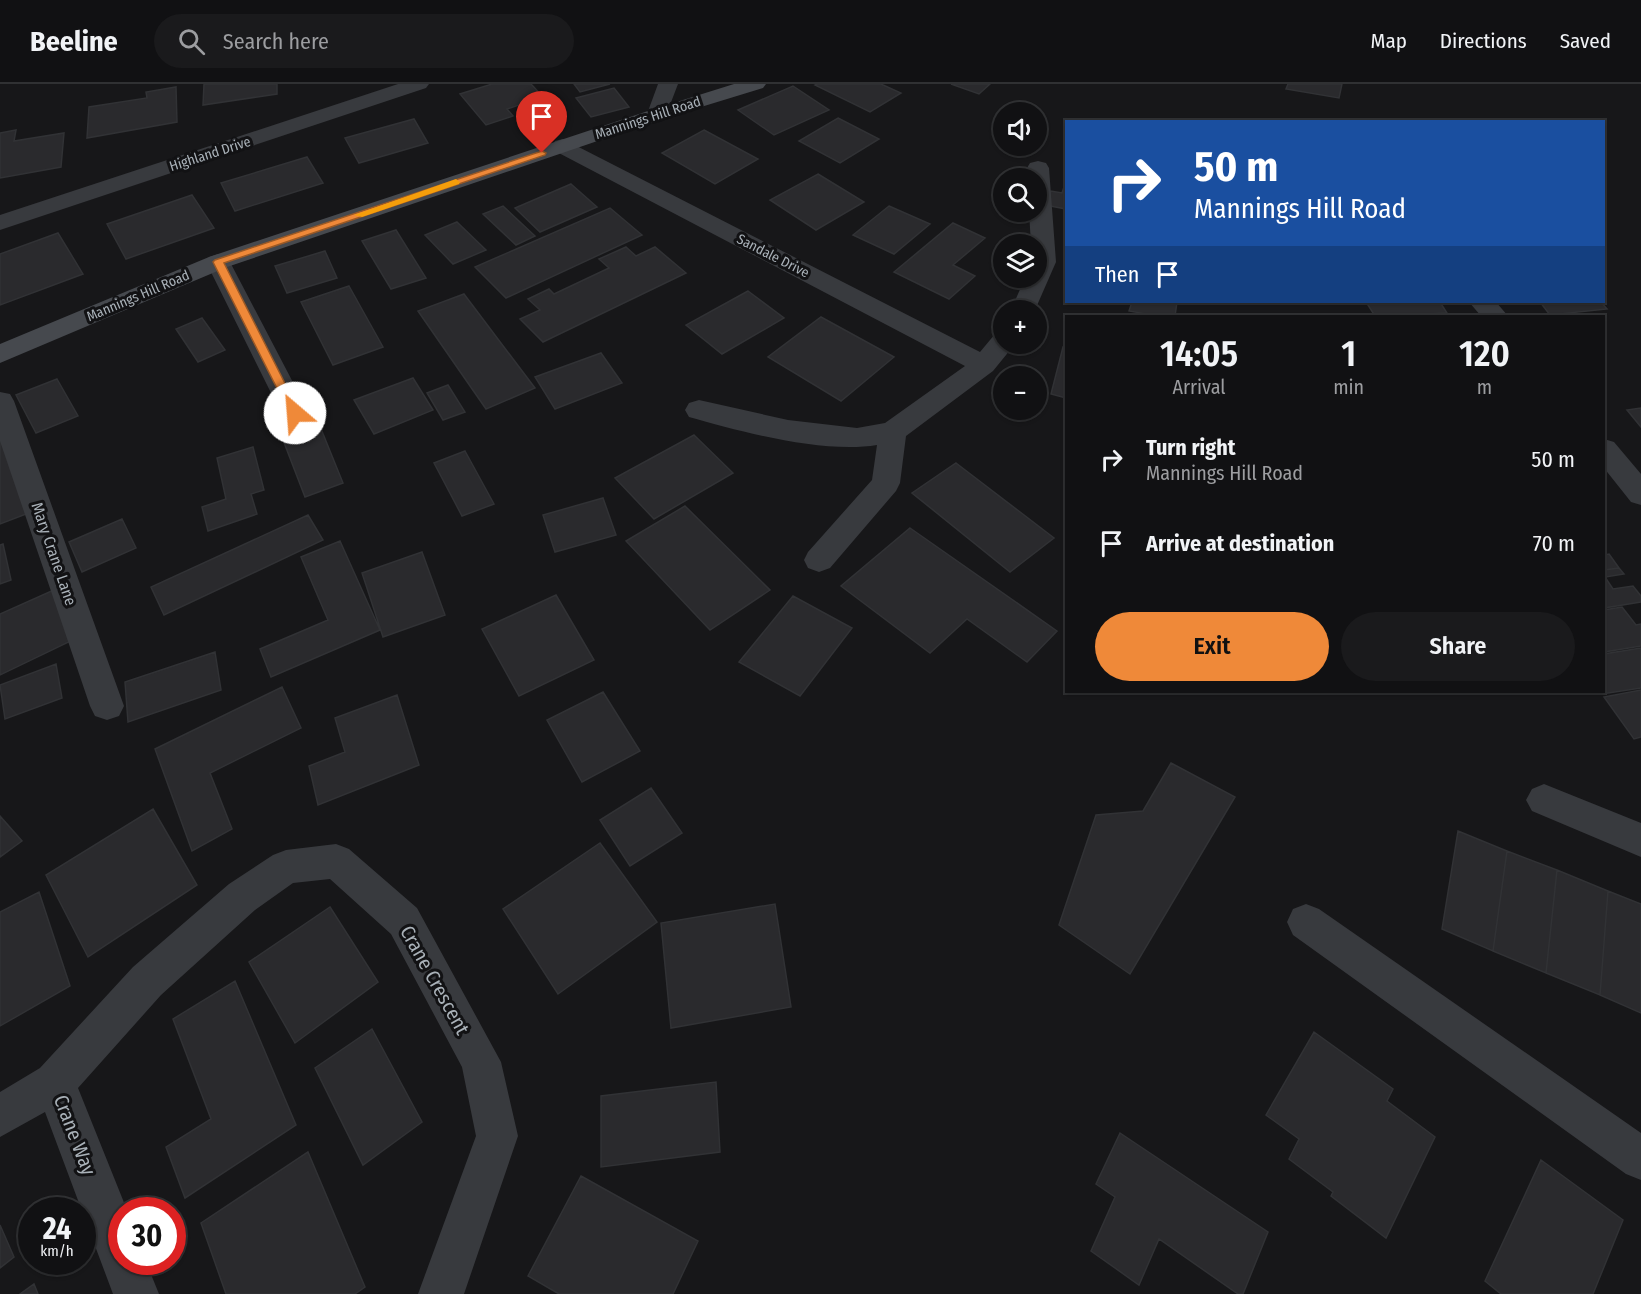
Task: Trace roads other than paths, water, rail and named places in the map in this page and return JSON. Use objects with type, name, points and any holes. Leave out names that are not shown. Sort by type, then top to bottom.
[{"type":"main road","name":"Mannings Hill Road","points":[[0,354],[218,262],[658,114],[756,84]]},
{"type":"street","name":"Highland Drive","points":[[0,223],[419,84]]},
{"type":"street","points":[[658,114],[668,84]]},
{"type":"street","name":"Sandale Drive","points":[[563,146],[984,365]]},
{"type":"street","points":[[1027,300],[1044,262],[1041,222]]},
{"type":"street","points":[[218,262],[295,413]]},
{"type":"street","points":[[1483,303],[1494,315]]},
{"type":"street","points":[[699,410],[811,433],[857,438],[893,432],[984,365],[993,353]]},
{"type":"street","name":"Mary Crane Lane","points":[[0,401],[107,706]]},
{"type":"street","points":[[819,560],[886,483],[893,432]]},
{"type":"street","points":[[1605,449],[1641,494]]},
{"type":"street","points":[[1544,800],[1641,840]]},
{"type":"street","name":"Crane Crescent","points":[[0,1116],[55,1083],[147,981],[242,897],[286,867],[336,861],[404,921],[481,1062],[497,1136],[441,1294]]},
{"type":"street","points":[[1306,921],[1641,1159]]},
{"type":"street","name":"Crane Way","points":[[55,1083],[108,1219]]},
{"type":"street","points":[[129,1275],[136,1294]]}]
